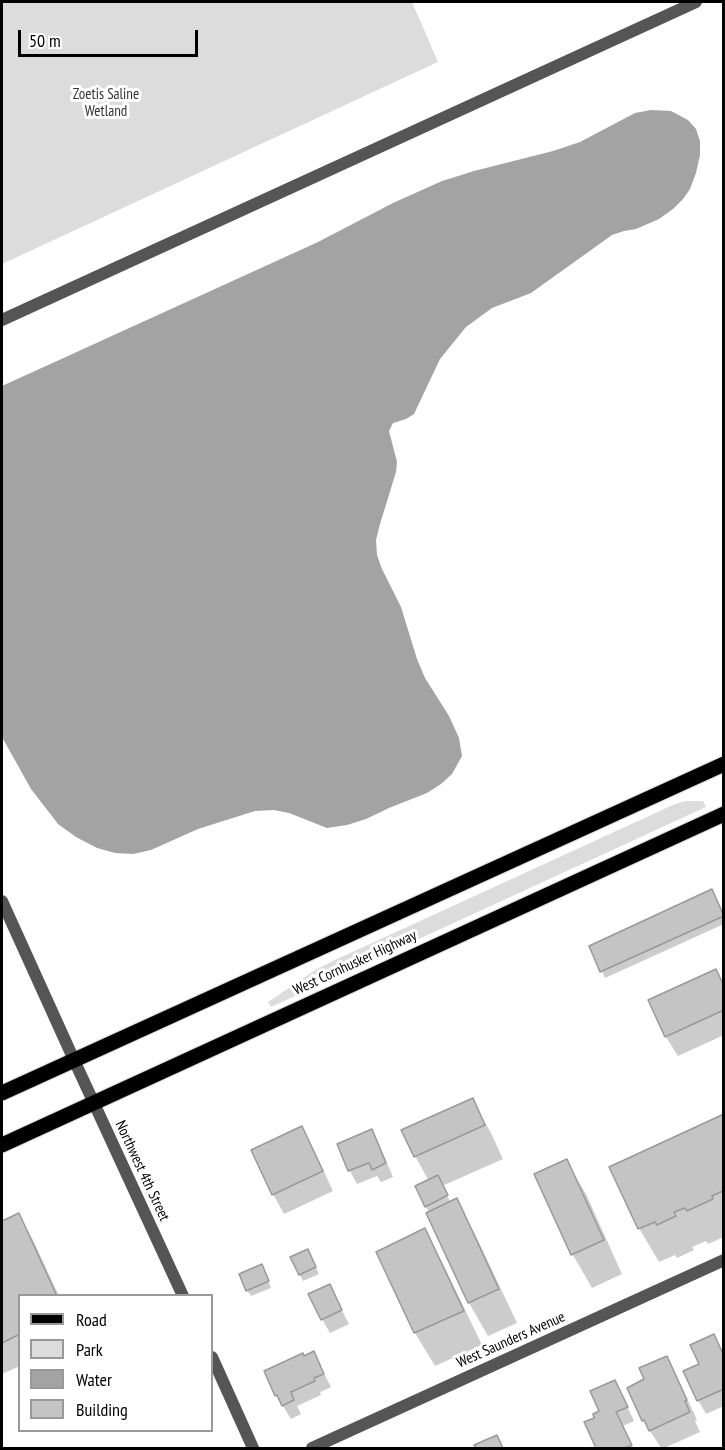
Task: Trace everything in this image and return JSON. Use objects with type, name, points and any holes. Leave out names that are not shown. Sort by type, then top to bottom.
[{"type":"main road","name":"West Cornhusker Highway","points":[[2,1094],[723,764]]},
{"type":"main road","name":"West Cornhusker Highway","points":[[2,1145],[723,814]]},
{"type":"street","points":[[2,320],[696,2]]},
{"type":"street","name":"Northwest 4th Street","points":[[2,901],[182,1294]]},
{"type":"street","name":"West Saunders Avenue","points":[[312,1449],[723,1260]]},
{"type":"street","points":[[213,1359],[252,1446],[238,1449]]},
{"type":"green space","name":"Zoetis Saline Wetland","points":[[2,2],[412,2],[438,62],[2,264]]},
{"type":"green space","points":[[686,801],[703,801],[706,807],[271,1007],[268,1002],[317,969],[335,960],[675,804]]},
{"type":"water","points":[[651,110],[671,111],[688,120],[696,129],[700,141],[700,155],[690,189],[683,199],[659,219],[636,229],[612,235],[531,293],[492,308],[466,327],[440,359],[414,414],[393,423],[389,431],[397,462],[376,540],[377,555],[401,607],[425,678],[449,716],[459,738],[462,756],[452,774],[427,793],[347,825],[327,828],[289,813],[274,810],[255,811],[198,829],[151,850],[133,854],[115,853],[97,848],[58,824],[31,789],[2,737],[2,386],[318,242],[393,203],[442,181],[580,142],[635,113]]},
{"type":"building","points":[[712,889],[724,916],[600,972],[589,946]]},
{"type":"building","points":[[716,969],[724,986],[724,1010],[665,1037],[648,1000]]},
{"type":"building","points":[[473,1098],[485,1125],[414,1157],[401,1130]]},
{"type":"building","points":[[724,1114],[724,1193],[723,1191],[712,1196],[713,1199],[687,1211],[685,1208],[674,1212],[676,1216],[657,1225],[655,1222],[638,1229],[609,1167]]},
{"type":"building","points":[[302,1126],[323,1171],[272,1195],[251,1150]]},
{"type":"building","points":[[372,1129],[386,1163],[372,1170],[369,1163],[348,1171],[337,1144]]},
{"type":"building","points":[[567,1159],[604,1240],[571,1255],[534,1174]]},
{"type":"building","points":[[438,1175],[448,1195],[425,1207],[415,1186]]},
{"type":"building","points":[[457,1198],[499,1289],[468,1303],[426,1213]]},
{"type":"building","points":[[19,1213],[56,1294],[18,1294],[18,1335],[2,1343],[2,1221]]},
{"type":"building","points":[[425,1228],[464,1311],[414,1333],[376,1252]]},
{"type":"building","points":[[308,1249],[316,1267],[299,1275],[290,1257]]},
{"type":"building","points":[[262,1264],[269,1281],[246,1291],[239,1274]]},
{"type":"building","points":[[330,1284],[342,1310],[321,1320],[308,1294]]},
{"type":"building","points":[[714,1334],[724,1356],[724,1389],[697,1401],[683,1371],[699,1364],[690,1345]]},
{"type":"building","points":[[314,1351],[324,1374],[314,1378],[315,1381],[291,1392],[294,1400],[282,1406],[264,1371],[303,1353],[304,1356]]},
{"type":"building","points":[[667,1356],[690,1412],[649,1431],[627,1388],[644,1379],[639,1368]]},
{"type":"building","points":[[615,1380],[628,1407],[616,1412],[632,1445],[625,1448],[596,1448],[584,1422],[594,1418],[593,1414],[599,1411],[590,1391]]},
{"type":"building","points":[[497,1435],[503,1448],[476,1448],[474,1445]]}]
